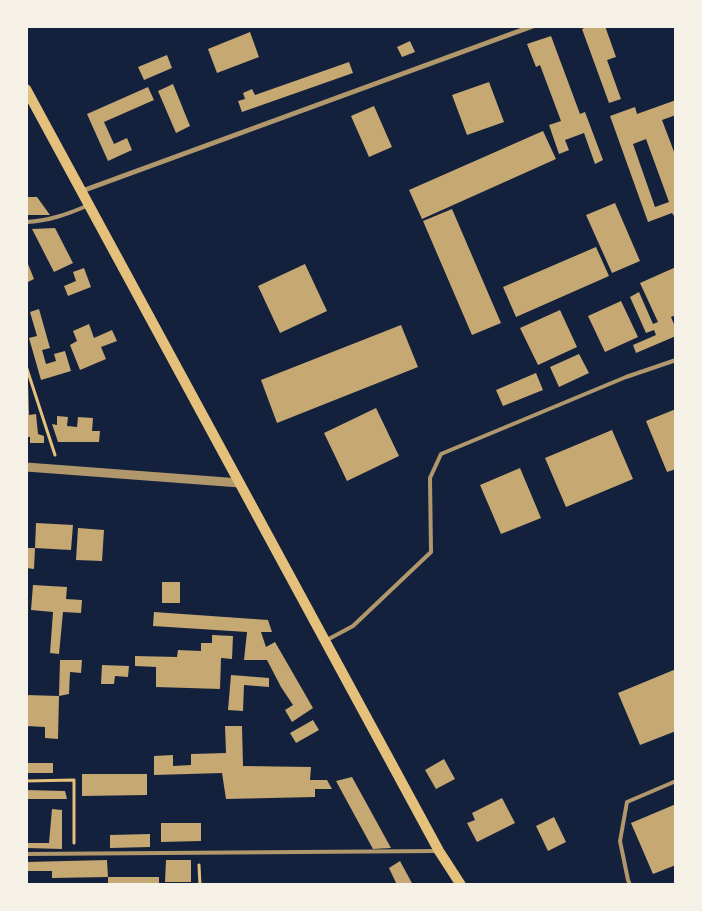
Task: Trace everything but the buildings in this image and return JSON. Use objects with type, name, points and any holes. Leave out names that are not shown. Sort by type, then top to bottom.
[{"type":"main road","points":[[26,88],[439,851],[462,885]]},
{"type":"street","points":[[82,191],[533,26]]},
{"type":"street","points":[[26,467],[240,483]]},
{"type":"lane","points":[[26,222],[58,218],[90,205]]},
{"type":"lane","points":[[326,641],[353,626],[431,552],[430,478],[441,454],[626,377],[676,360]]},
{"type":"lane","points":[[630,885],[620,841],[628,802],[676,781]]},
{"type":"lane","points":[[26,854],[439,851]]},
{"type":"path","points":[[26,366],[60,470]]},
{"type":"path","points":[[26,781],[74,780],[74,853]]},
{"type":"path","points":[[198,852],[200,885]]}]
